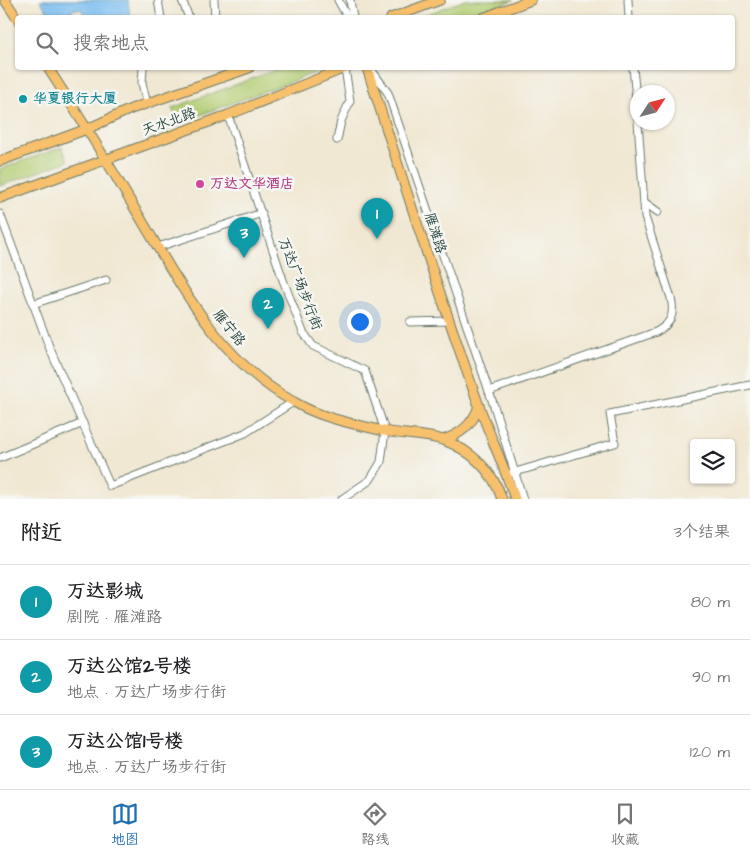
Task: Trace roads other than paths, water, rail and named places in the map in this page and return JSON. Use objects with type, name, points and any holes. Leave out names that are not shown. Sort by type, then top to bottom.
[{"type":"main road","points":[[5,0],[15,15]]},
{"type":"main road","points":[[400,15],[440,0]]},
{"type":"main road","points":[[491,15],[532,0]]},
{"type":"main road","name":"雁宁路","points":[[49,70],[199,313],[232,355],[263,382],[293,402],[329,418],[385,431],[442,440],[469,452],[494,478],[502,499]]},
{"type":"main road","name":"天水北路","points":[[0,161],[87,129],[147,104],[243,70]]},
{"type":"main road","name":"天水北路","points":[[0,198],[228,115],[340,70]]},
{"type":"main road","name":"雁滩路","points":[[369,70],[479,406],[511,473],[515,499]]},
{"type":"main road","points":[[442,440],[455,436],[466,428],[474,418],[479,406]]},
{"type":"street","points":[[158,0],[160,15]]},
{"type":"street","points":[[182,0],[188,15]]},
{"type":"street","points":[[214,0],[215,15]]},
{"type":"street","points":[[338,0],[346,15]]},
{"type":"street","points":[[350,0],[352,15]]},
{"type":"street","points":[[628,0],[629,15]]},
{"type":"street","points":[[143,70],[142,83],[147,104]]},
{"type":"street","points":[[337,140],[341,121],[350,101],[345,70]]},
{"type":"street","points":[[370,70],[388,93],[489,391],[511,473],[523,499]]},
{"type":"street","points":[[634,70],[635,85]]},
{"type":"street","name":"万达广场步行街","points":[[228,115],[307,340],[320,350],[365,371],[385,431]]},
{"type":"street","points":[[489,391],[656,332],[670,322],[673,307],[645,217],[639,130]]},
{"type":"street","points":[[644,202],[658,212]]},
{"type":"street","points":[[158,247],[262,213]]},
{"type":"street","points":[[0,214],[50,348],[110,486],[245,433],[293,402]]},
{"type":"street","points":[[33,304],[106,280]]},
{"type":"street","points":[[410,322],[450,321]]},
{"type":"street","points":[[511,473],[615,443],[610,414],[750,384]]},
{"type":"street","points":[[0,458],[83,423]]},
{"type":"street","points":[[342,499],[370,480],[381,462],[385,431]]},
{"type":"water","points":[[40,0],[128,0],[130,15],[85,15],[81,9],[75,9],[64,15],[50,15]]},
{"type":"place","name":"华夏银行大厦","points":[[23,99]]},
{"type":"place","name":"万达文华酒店","points":[[200,184]]},
{"type":"place","name":"万达影城","points":[[377,239]]},
{"type":"place","name":"万达公馆1号楼","points":[[244,258]]},
{"type":"place","name":"万达公馆2号楼","points":[[268,329]]}]
